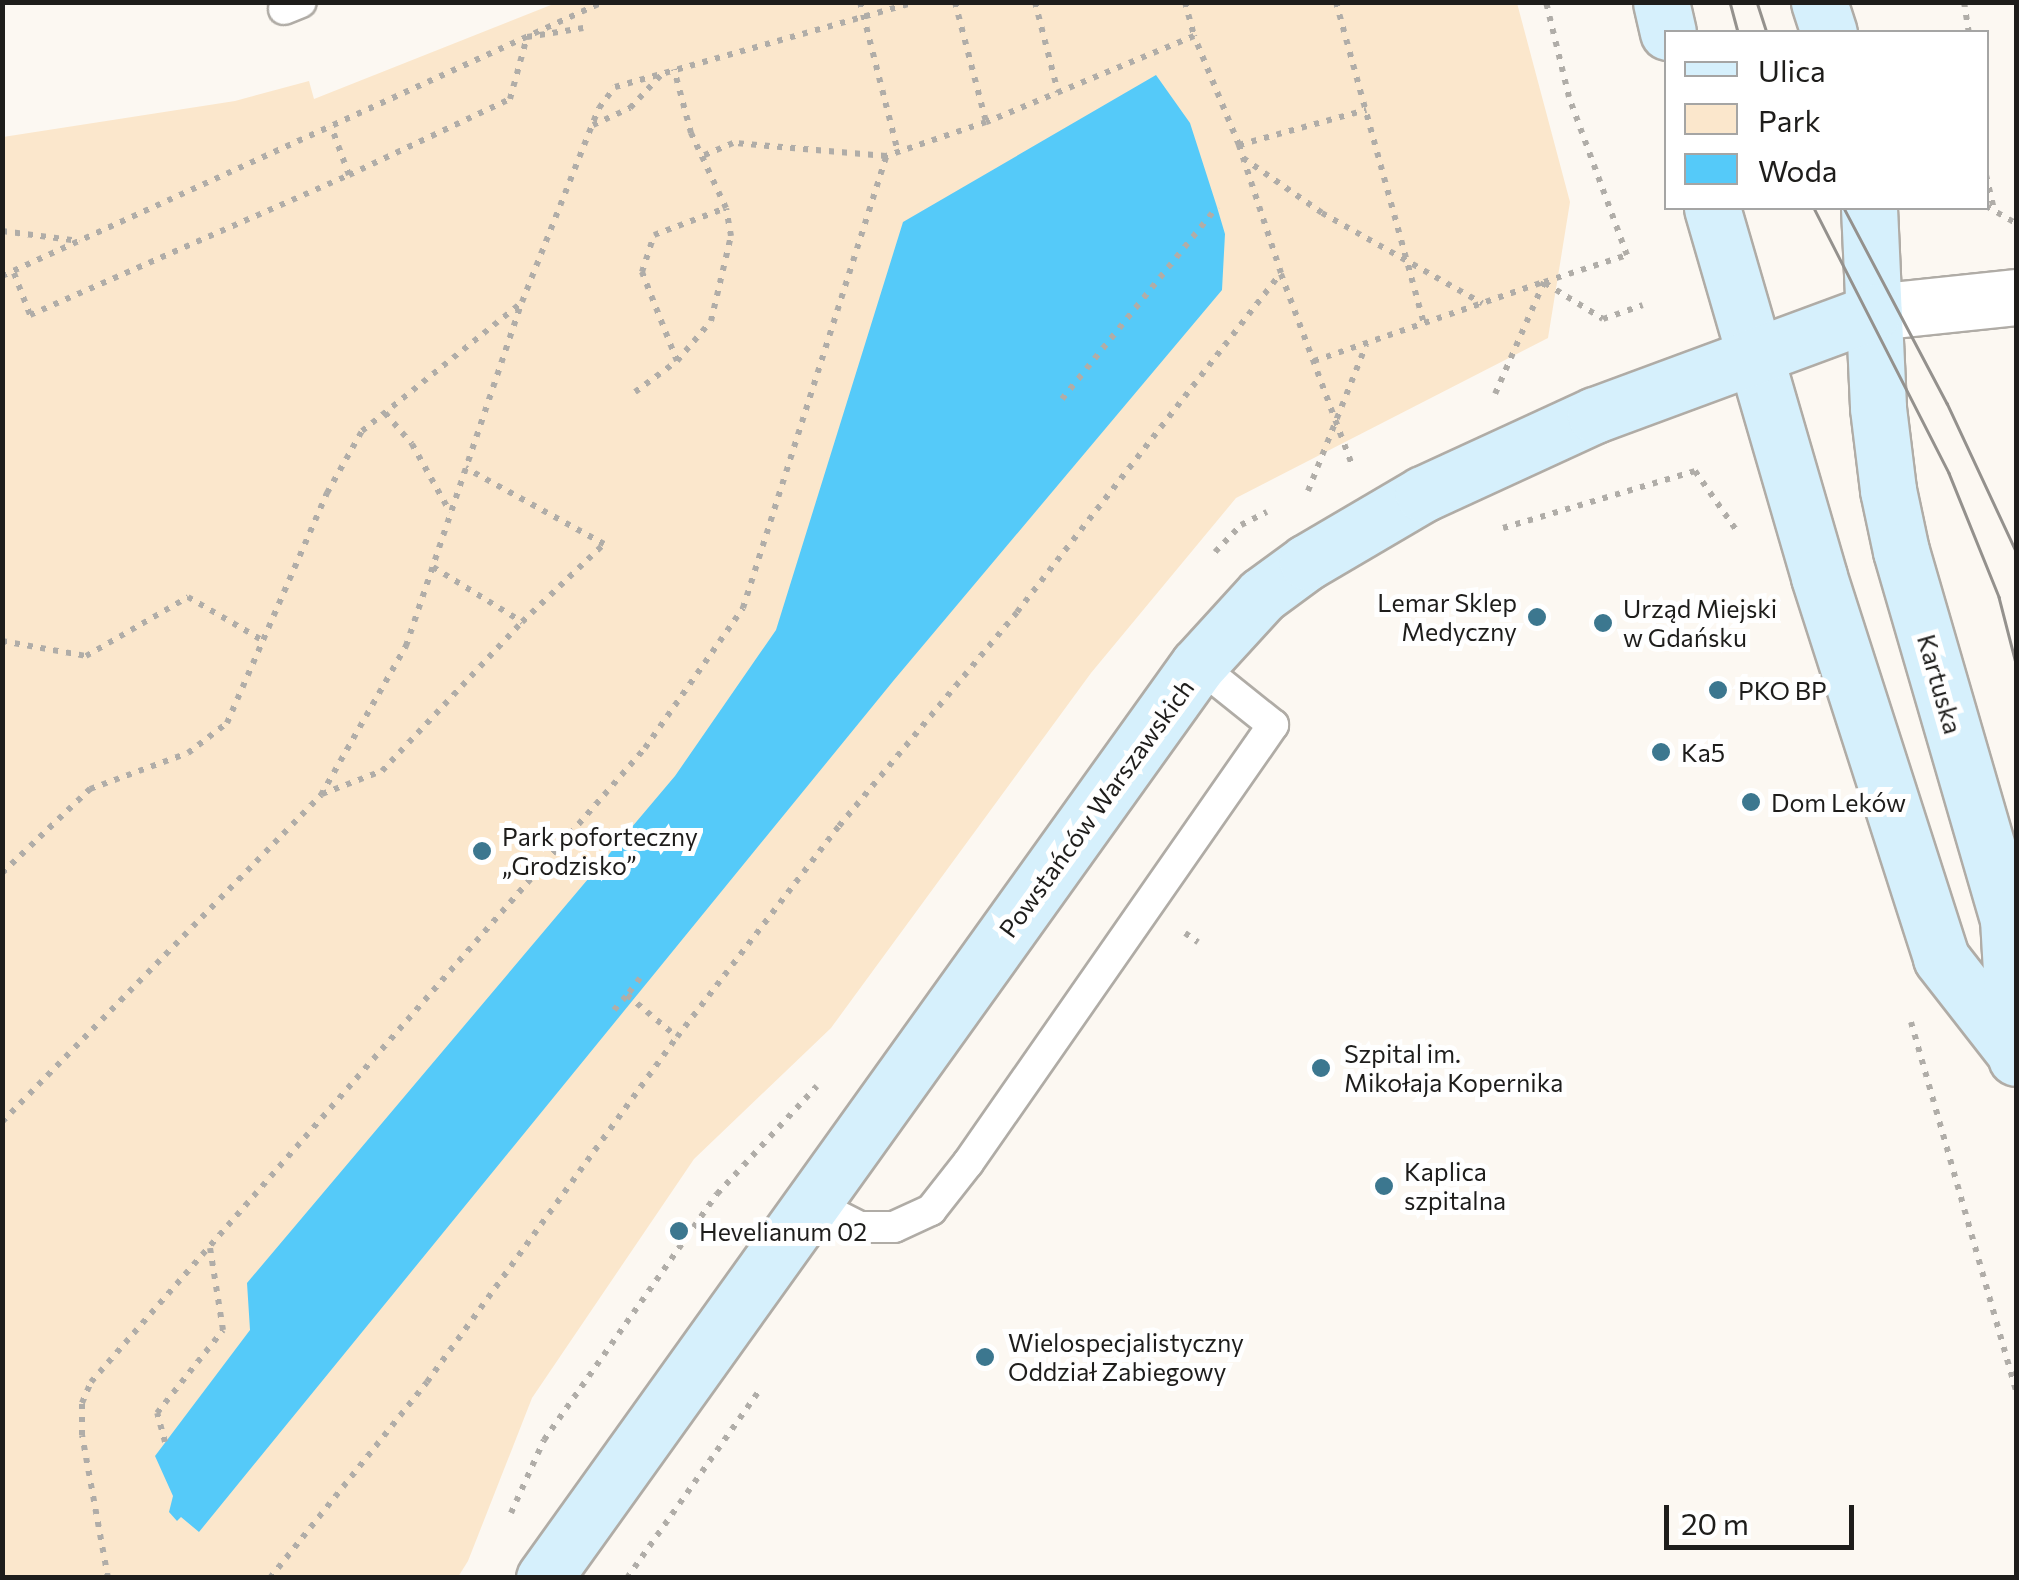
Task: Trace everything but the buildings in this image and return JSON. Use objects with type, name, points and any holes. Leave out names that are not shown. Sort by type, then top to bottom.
[{"type":"street","points":[[1662,2],[1668,30]]},
{"type":"street","points":[[1819,2],[1827,30]]},
{"type":"street","name":"Kartuska","points":[[1713,210],[1819,576],[1942,958],[2016,1056]]},
{"type":"street","name":"Kartuska","points":[[1869,210],[1888,490],[1901,550],[2008,919],[2016,1056]]},
{"type":"street","points":[[1874,312],[2016,298]]},
{"type":"street","name":"Powstańców Warszawskich","points":[[544,1578],[1198,665],[1262,595],[1360,529],[1423,494],[1595,416],[1874,312]]},
{"type":"lane","points":[[814,1204],[860,1227],[894,1228],[931,1210],[1273,725],[1198,665]]},
{"type":"path","points":[[2,276],[602,2]]},
{"type":"path","points":[[860,2],[898,152]]},
{"type":"path","points":[[2,1122],[321,794],[406,646],[522,302],[592,125],[615,88],[916,2]]},
{"type":"path","points":[[955,2],[986,122]]},
{"type":"path","points":[[1035,2],[1058,92]]},
{"type":"path","points":[[270,1578],[428,1382],[677,1036],[838,826],[1016,612],[1281,272],[1185,2]]},
{"type":"path","points":[[1336,2],[1424,323]]},
{"type":"path","points":[[1314,362],[1627,256],[1569,97],[1546,2]]},
{"type":"path","points":[[1964,2],[1969,30]]},
{"type":"path","points":[[527,37],[583,28]]},
{"type":"path","points":[[702,156],[733,143],[886,156],[986,122],[1194,36]]},
{"type":"path","points":[[14,272],[30,315],[349,175],[510,99],[527,37]]},
{"type":"path","points":[[635,392],[677,361],[711,321],[731,236],[726,208],[690,133],[674,69]]},
{"type":"path","points":[[592,125],[645,96],[664,72]]},
{"type":"path","points":[[1239,145],[1366,110]]},
{"type":"path","points":[[332,126],[349,175]]},
{"type":"path","points":[[108,1578],[82,1436],[82,1402],[91,1382],[645,748],[742,608],[886,156]]},
{"type":"path","points":[[1242,158],[1322,213],[1482,304]]},
{"type":"path","points":[[677,361],[642,272],[654,235],[726,208]]},
{"type":"path","points":[[1062,399],[1217,208]]},
{"type":"path","points":[[1990,208],[2016,222]]},
{"type":"path","points":[[2,231],[80,242]]},
{"type":"path","points":[[1544,282],[1603,319],[1643,304]]},
{"type":"path","points":[[1494,397],[1544,282]]},
{"type":"path","points":[[2,873],[90,788],[188,753],[226,723],[326,493],[362,431],[522,302]]},
{"type":"path","points":[[1307,493],[1367,344]]},
{"type":"path","points":[[385,413],[412,444],[450,512]]},
{"type":"path","points":[[1354,470],[1371,461]]},
{"type":"path","points":[[321,794],[382,772],[522,622],[604,544],[466,468]]},
{"type":"path","points":[[1489,532],[1695,471]]},
{"type":"path","points":[[433,567],[522,622]]},
{"type":"path","points":[[2,641],[86,656],[188,598],[262,640]]},
{"type":"path","points":[[614,1010],[640,978]]},
{"type":"path","points":[[627,995],[677,1036]]},
{"type":"path","points":[[1906,1004],[2016,1390]]},
{"type":"path","points":[[165,1442],[157,1413],[222,1330],[210,1247]]},
{"type":"green space","name":"Park poforteczny „Grodzisko”","points":[[556,3],[1517,3],[1570,202],[1548,338],[1236,498],[1091,673],[831,1028],[694,1159],[532,1398],[468,1561],[458,1577],[3,1578],[3,137],[235,101],[309,81],[314,99]]},
{"type":"water","points":[[1156,75],[1190,123],[1217,207],[1225,234],[1222,290],[894,680],[199,1532],[181,1517],[177,1521],[169,1512],[173,1496],[155,1456],[250,1330],[247,1283],[675,776],[776,630],[903,222]]},
{"type":"tram line","points":[[1730,2],[1737,30]]},
{"type":"tram line","points":[[1757,2],[1766,30]]},
{"type":"tram line","points":[[1815,210],[1949,473],[1999,597],[2016,663]]},
{"type":"tram line","points":[[1845,210],[1947,403],[2016,551]]},
{"type":"place","name":"Lemar Sklep Medyczny","points":[[1537,617]]},
{"type":"place","name":"Urząd Miejski w Gdańsku","points":[[1603,623]]},
{"type":"place","name":"PKO BP","points":[[1718,690]]},
{"type":"place","name":"Ka5","points":[[1661,752]]},
{"type":"place","name":"Dom Leków","points":[[1751,802]]},
{"type":"place","name":"Park poforteczny „Grodzisko”","points":[[482,851]]},
{"type":"place","name":"Szpital im. Mikołaja Kopernika","points":[[1321,1068]]},
{"type":"place","name":"Kaplica szpitalna","points":[[1384,1186]]},
{"type":"place","name":"Hevelianum 02","points":[[679,1231]]},
{"type":"place","name":"Wielospecjalistyczny Oddział Zabiegowy","points":[[985,1357]]}]
